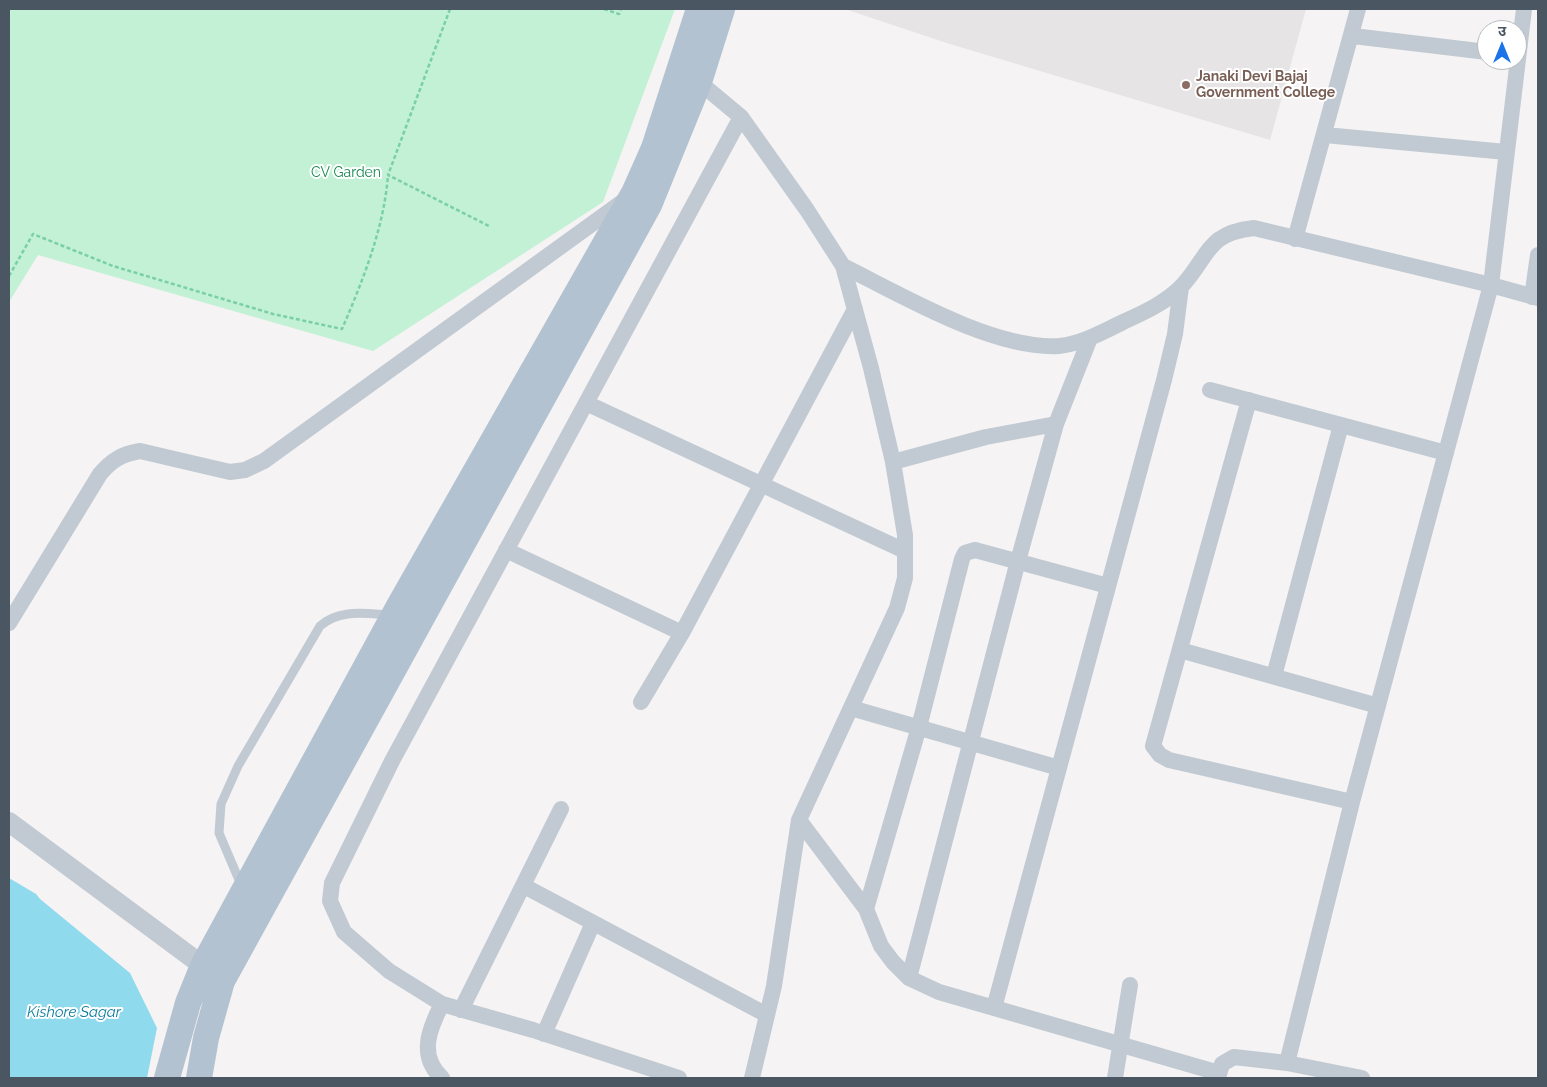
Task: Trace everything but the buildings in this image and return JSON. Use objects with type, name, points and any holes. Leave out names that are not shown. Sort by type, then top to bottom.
[{"type":"main road","points":[[167,1078],[188,1003],[213,974],[649,205],[689,78],[699,9]]},
{"type":"main road","points":[[199,1078],[206,1038],[213,974],[244,892],[394,616],[634,193],[722,9]]},
{"type":"street","points":[[1295,239],[1358,9]]},
{"type":"street","points":[[1352,36],[1477,51]]},
{"type":"street","points":[[1287,1063],[1352,802],[1491,284],[1515,70]]},
{"type":"street","points":[[689,78],[741,117],[807,210],[843,266],[893,462],[905,536],[905,578],[897,608],[799,820],[774,986],[767,1015],[757,1078]]},
{"type":"street","points":[[679,1078],[544,1034],[442,1004],[389,971],[344,932],[330,901],[332,883],[392,761],[741,117]]},
{"type":"street","points":[[1325,135],[1506,152]]},
{"type":"street","points":[[9,623],[100,474],[111,461],[126,453],[140,451],[230,472],[245,470],[264,461],[634,193]]},
{"type":"street","points":[[843,266],[920,304],[998,339],[1060,346],[1090,338],[1164,301],[1181,287],[1212,244],[1234,230],[1254,228],[1491,284],[1535,298],[1538,255]]},
{"type":"street","points":[[994,1008],[1164,380],[1175,334],[1181,287]]},
{"type":"street","points":[[641,702],[682,633],[855,309]]},
{"type":"street","points":[[909,978],[1018,561],[1056,424],[1090,338]]},
{"type":"street","points":[[1210,390],[1446,453]]},
{"type":"street","points":[[1249,400],[1153,746],[1160,755],[1169,760],[1352,802]]},
{"type":"street","points":[[586,403],[905,551]]},
{"type":"street","points":[[893,462],[986,437],[1056,424]]},
{"type":"street","points":[[1274,676],[1341,425]]},
{"type":"street","points":[[506,550],[682,633]]},
{"type":"street","points":[[866,909],[919,727],[965,553],[975,550],[1108,586]]},
{"type":"street","points":[[1180,650],[1378,706]]},
{"type":"street","points":[[851,708],[1060,768]]},
{"type":"street","points":[[461,1010],[561,809]]},
{"type":"street","points":[[799,820],[866,909],[881,946],[909,978],[939,992],[1121,1044],[1219,1076],[1222,1064],[1234,1057],[1287,1063],[1362,1078]]},
{"type":"street","points":[[9,822],[213,974]]},
{"type":"street","points":[[524,886],[767,1015]]},
{"type":"street","points":[[544,1034],[593,923]]},
{"type":"street","points":[[1114,1078],[1130,985]]},
{"type":"street","points":[[442,1004],[432,1022],[428,1046],[431,1068],[442,1078]]},
{"type":"lane","points":[[244,892],[219,833],[221,804],[238,766],[320,626],[330,617],[352,612],[394,616]]},
{"type":"path","points":[[9,276],[33,234],[132,272],[273,314],[342,329],[363,281],[386,202],[388,175],[450,9]]},
{"type":"path","points":[[604,9],[619,14],[621,9]]},
{"type":"path","points":[[388,175],[489,226]]},
{"type":"shaded area","name":"Janaki Devi Bajaj Government College","points":[[845,9],[1306,9],[1270,140],[950,44]]},
{"type":"green space","name":"CV Garden","points":[[9,9],[675,9],[603,202],[373,351],[38,255],[9,302]]},
{"type":"water","name":"Kishore Sagar","points":[[9,878],[36,894],[130,973],[157,1028],[147,1078],[9,1078]]},
{"type":"place","name":"Janaki Devi Bajaj Government College","points":[[1186,85]]}]
